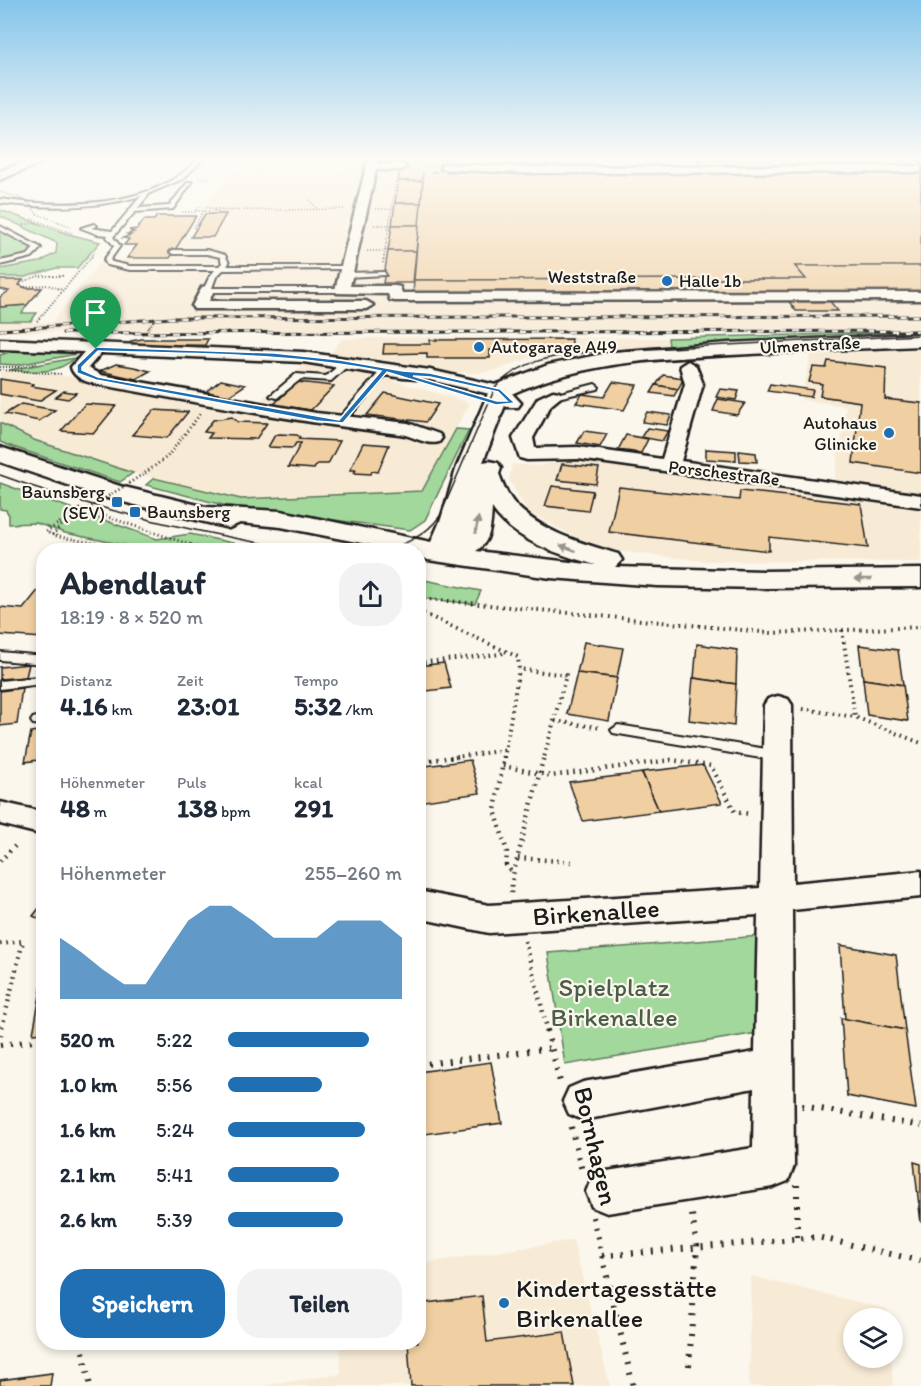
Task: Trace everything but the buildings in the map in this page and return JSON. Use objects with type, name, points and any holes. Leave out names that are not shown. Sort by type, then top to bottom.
[{"type":"main road","name":"Ulmenstraße","points":[[503,399],[527,379],[574,364],[634,354],[693,358],[921,340]]},
{"type":"main road","points":[[435,560],[471,542],[477,531],[480,489],[487,475],[494,448],[503,399]]},
{"type":"main road","points":[[435,560],[453,519],[469,466],[503,399]]},
{"type":"main road","points":[[0,454],[112,492],[234,522],[341,543]]},
{"type":"main road","points":[[487,475],[491,491],[505,508],[542,537],[568,548],[609,561],[749,579]]},
{"type":"main road","points":[[208,514],[242,513],[396,540],[402,543]]},
{"type":"main road","points":[[435,560],[650,577],[921,579]]},
{"type":"main road","points":[[435,560],[532,585],[673,596],[762,600],[921,601]]},
{"type":"street","points":[[342,290],[358,224]]},
{"type":"street","points":[[207,290],[199,306],[394,305],[395,297]]},
{"type":"street","name":"Weststraße","points":[[342,290],[395,290],[395,297],[921,296]]},
{"type":"street","points":[[0,344],[274,355],[430,375],[503,399]]},
{"type":"street","points":[[96,349],[79,367],[80,371],[96,379],[207,405],[408,429],[432,438]]},
{"type":"street","points":[[669,467],[694,384],[693,358]]},
{"type":"street","name":"Porschestraße","points":[[553,396],[544,402],[523,438],[527,454],[578,453],[921,501]]},
{"type":"street","points":[[594,1194],[773,1166],[775,900],[778,871],[778,705]]},
{"type":"street","points":[[0,813],[36,822]]},
{"type":"street","name":"Birkenallee","points":[[426,906],[489,918],[775,900],[921,884]]},
{"type":"street","points":[[572,1103],[773,1067]]},
{"type":"lane","points":[[122,224],[110,237],[117,244],[117,248],[106,260],[113,266],[347,271],[382,274]]},
{"type":"lane","points":[[94,226],[84,228],[99,233],[114,233]]},
{"type":"lane","points":[[0,228],[38,248],[30,256],[0,263]]},
{"type":"lane","points":[[173,252],[214,253],[223,256],[226,263],[213,276],[207,290],[342,290]]},
{"type":"lane","points":[[274,396],[299,375],[328,379],[347,363]]},
{"type":"lane","points":[[340,422],[394,371]]},
{"type":"lane","points":[[553,396],[595,387]]},
{"type":"lane","points":[[0,656],[36,659]]},
{"type":"lane","points":[[0,685],[36,681]]},
{"type":"lane","points":[[618,730],[778,756]]},
{"type":"path","points":[[24,225],[30,224]]},
{"type":"path","points":[[43,224],[75,234]]},
{"type":"path","points":[[49,226],[59,224]]},
{"type":"path","points":[[194,228],[196,224]]},
{"type":"path","points":[[382,274],[389,224]]},
{"type":"path","points":[[29,285],[33,280],[54,279],[78,273],[38,321]]},
{"type":"path","points":[[21,282],[39,276],[64,276]]},
{"type":"path","points":[[48,285],[54,279]]},
{"type":"path","points":[[22,287],[48,285],[63,290]]},
{"type":"path","points":[[138,332],[146,332],[154,320]]},
{"type":"path","points":[[0,370],[58,374],[80,371]]},
{"type":"path","points":[[52,535],[61,526],[167,457],[207,405]]},
{"type":"path","points":[[95,543],[46,532],[81,508],[184,543]]},
{"type":"path","points":[[426,599],[772,633],[921,627]]},
{"type":"path","points":[[426,615],[518,657],[519,669],[495,810],[507,852],[506,866],[513,875]]},
{"type":"path","points":[[842,630],[855,717]]},
{"type":"path","points":[[426,662],[501,654],[506,651]]},
{"type":"path","points":[[513,875],[566,675],[519,669]]},
{"type":"path","points":[[778,705],[855,717],[921,743]]},
{"type":"path","points":[[555,721],[618,730]]},
{"type":"path","points":[[426,761],[506,750]]},
{"type":"path","points":[[503,766],[551,776],[671,760],[711,766],[735,812],[778,818]]},
{"type":"path","points":[[0,861],[18,843]]},
{"type":"path","points":[[518,858],[574,862]]},
{"type":"path","name":"Bornhagen","points":[[513,875],[511,895],[552,1048],[572,1103],[594,1194],[602,1256],[633,1386]]},
{"type":"path","points":[[0,944],[23,941],[0,1036]]},
{"type":"path","points":[[0,1046],[36,1041]]},
{"type":"path","points":[[426,1064],[552,1048]]},
{"type":"path","points":[[797,1116],[797,1105],[921,1125]]},
{"type":"path","points":[[686,1179],[697,1246],[689,1366]]},
{"type":"path","points":[[797,1182],[797,1238]]},
{"type":"path","points":[[602,1256],[817,1237],[921,1261]]},
{"type":"path","points":[[83,1350],[90,1386]]},
{"type":"shaded area","points":[[199,224],[921,224],[921,329],[0,332],[0,322],[52,322],[102,260],[170,258],[183,237],[191,237]]},
{"type":"shaded area","points":[[668,338],[669,346],[543,355],[498,370],[478,373],[451,372],[398,362],[331,354],[341,339]]},
{"type":"shaded area","points":[[921,346],[921,562],[705,561],[597,549],[527,511],[509,480],[512,464],[538,466],[568,458],[666,472],[833,490],[846,406],[801,400],[812,350]]},
{"type":"shaded area","points":[[306,363],[362,371],[470,403],[423,491],[241,499],[133,473],[34,440],[0,423],[0,371],[67,376],[247,411]]},
{"type":"shaded area","name":"Kindertagesstätte Birkenallee","points":[[573,1240],[610,1386],[261,1386],[341,1374],[339,1350],[426,1350],[426,1263]]},
{"type":"shaded area","points":[[751,1276],[883,1308],[843,1308],[843,1368],[892,1368],[893,1386],[749,1386]]},
{"type":"green space","points":[[16,224],[39,224],[100,242],[77,268],[57,268],[25,277],[0,277],[0,269],[40,262],[56,253],[57,243]]},
{"type":"green space","points":[[0,229],[33,246],[35,250],[28,255],[0,262]]},
{"type":"green space","points":[[27,305],[22,313],[37,313],[31,321],[0,321],[0,307]]},
{"type":"green space","points":[[921,332],[921,334],[669,346],[668,338]]},
{"type":"green space","points":[[16,350],[77,354],[17,365],[0,364],[0,355]]},
{"type":"green space","points":[[75,358],[60,368],[52,370],[9,370]]},
{"type":"green space","points":[[0,423],[34,440],[133,473],[120,482],[13,447],[0,442]]},
{"type":"green space","points":[[456,429],[469,430],[425,520],[410,530],[223,505],[146,485],[154,478],[241,499],[422,491]]},
{"type":"green space","points":[[0,483],[157,539],[190,534],[233,543],[114,543],[65,533],[36,523],[9,524],[9,515],[6,510],[0,509]]},
{"type":"green space","points":[[426,580],[481,591],[475,604],[426,599]]},
{"type":"green space","name":"Spielplatz Birkenallee","points":[[760,936],[763,1032],[565,1065],[548,953]]},
{"type":"tram line","points":[[404,543],[429,528],[440,516],[495,388],[515,371],[527,365],[551,357],[591,352],[921,335]]},
{"type":"tram line","points":[[0,475],[110,510],[260,543]]},
{"type":"railway","points":[[0,330],[172,318],[921,316]]},
{"type":"railway","points":[[63,333],[921,331]]},
{"type":"place","name":"Halle 1b","points":[[667,281]]},
{"type":"place","name":"Autogarage A49","points":[[479,347]]},
{"type":"place","name":"Autohaus Glinicke","points":[[889,433]]},
{"type":"place","name":"Baunsberg (SEV)","points":[[117,502]]},
{"type":"place","name":"Baunsberg","points":[[135,512]]},
{"type":"place","name":"Kindertagesstätte Birkenallee","points":[[504,1303]]},
{"type":"route","points":[[96,349],[79,367],[80,371],[96,379],[316,419],[340,422],[386,370],[403,373],[418,380],[496,403],[512,403],[500,391],[430,375],[403,373],[340,361],[274,355],[96,349]]}]
